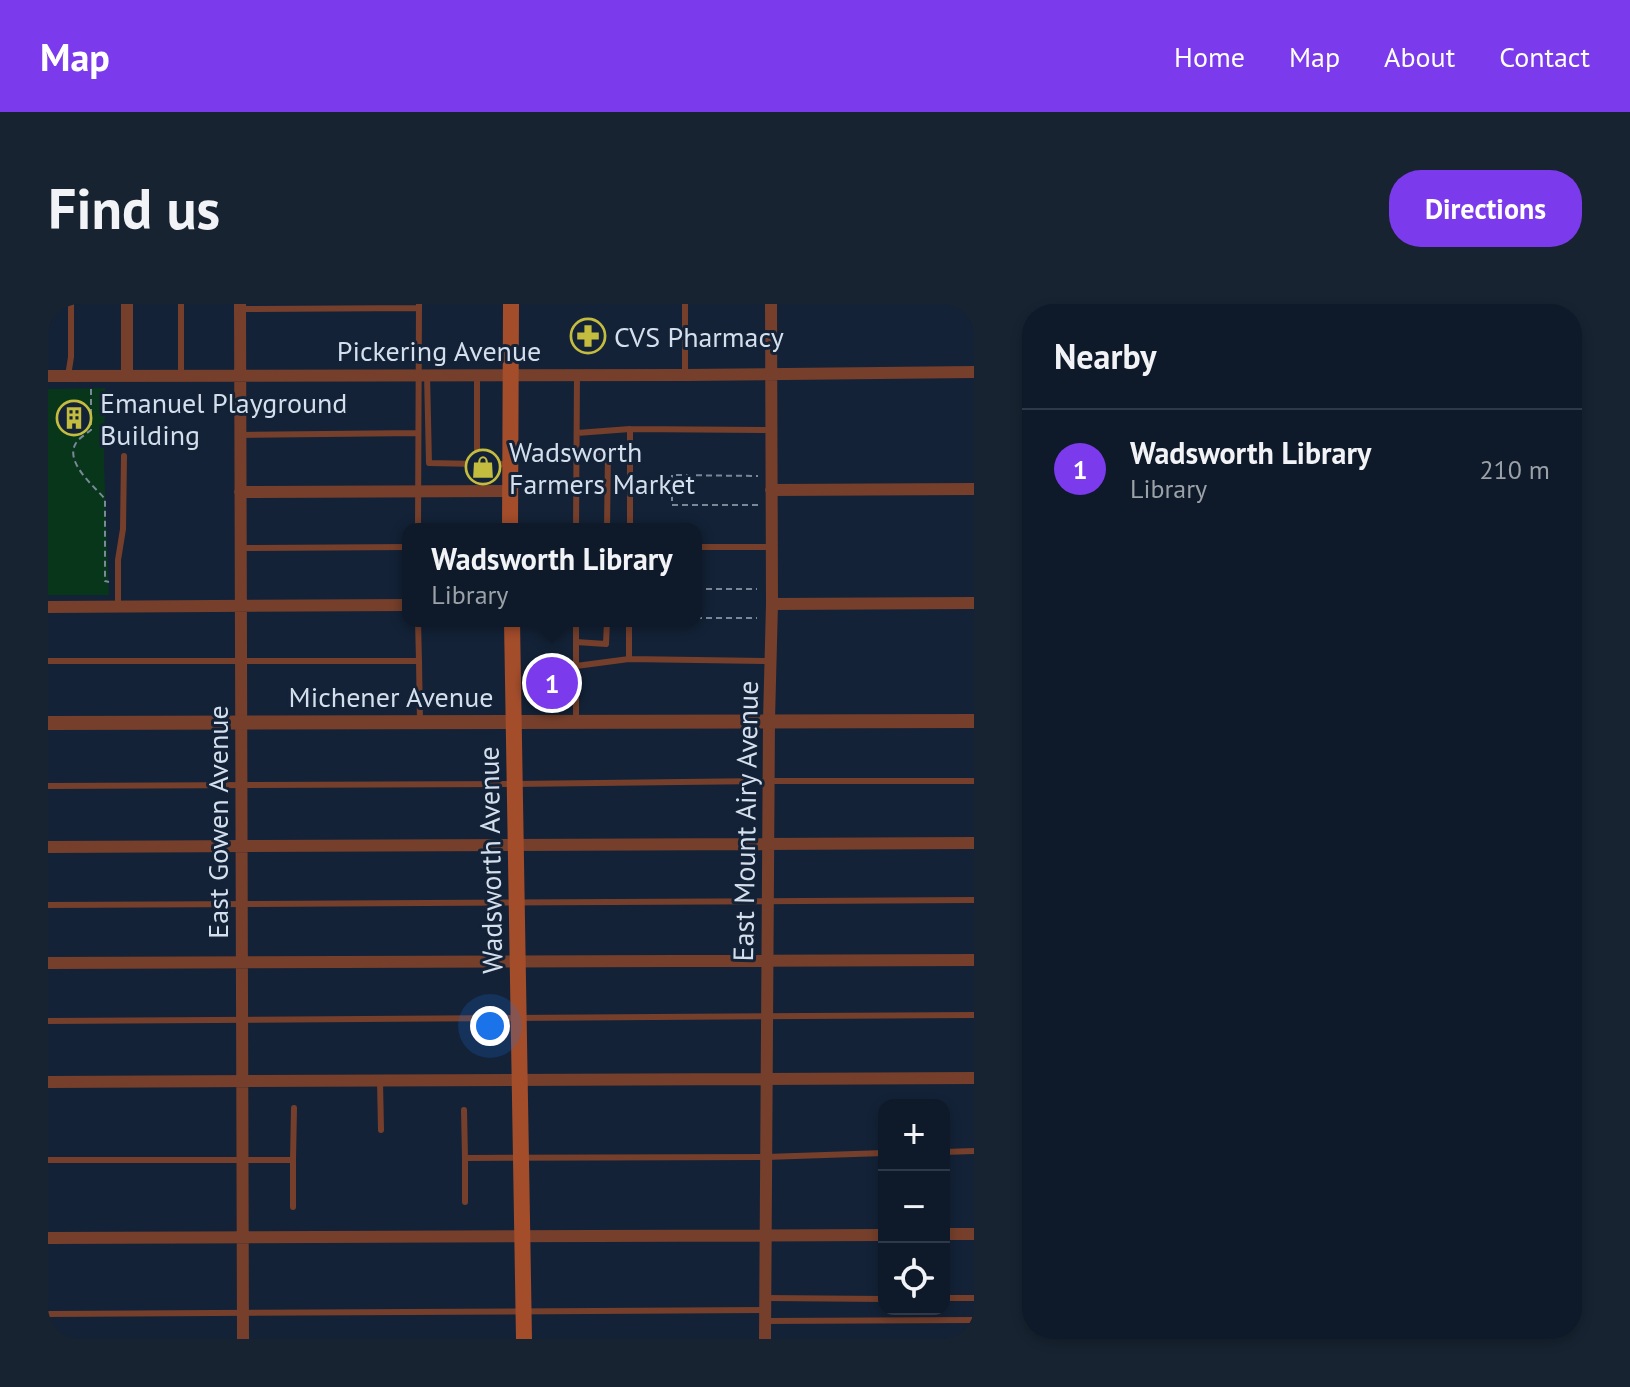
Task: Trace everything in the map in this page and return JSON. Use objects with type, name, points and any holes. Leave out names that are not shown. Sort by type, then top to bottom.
[{"type":"main road","points":[[510,523],[511,304]]},
{"type":"main road","name":"Wadsworth Avenue","points":[[512,627],[524,1339]]},
{"type":"street","points":[[127,304],[127,375]]},
{"type":"street","name":"East Mount Airy Avenue","points":[[765,1339],[772,604],[771,304]]},
{"type":"street","name":"East Gowen Avenue","points":[[240,306],[243,1339]]},
{"type":"street","name":"Pickering Avenue","points":[[48,376],[974,372]]},
{"type":"street","points":[[771,490],[974,489]]},
{"type":"street","points":[[240,492],[510,491]]},
{"type":"street","points":[[772,604],[974,603]]},
{"type":"street","points":[[48,607],[402,605]]},
{"type":"street","name":"Michener Avenue","points":[[48,723],[974,721]]},
{"type":"street","points":[[48,847],[974,843]]},
{"type":"street","points":[[48,963],[974,960]]},
{"type":"street","points":[[48,1082],[974,1078]]},
{"type":"street","points":[[950,1234],[974,1234]]},
{"type":"street","points":[[48,1238],[878,1235]]},
{"type":"lane","points":[[68,376],[71,304]]},
{"type":"lane","points":[[181,304],[181,375]]},
{"type":"lane","points":[[685,304],[685,375]]},
{"type":"lane","points":[[240,306],[419,306],[429,463],[510,464]]},
{"type":"lane","points":[[418,523],[418,433],[423,374]]},
{"type":"lane","points":[[477,374],[477,464]]},
{"type":"lane","points":[[576,523],[577,374]]},
{"type":"lane","points":[[630,429],[630,523]]},
{"type":"lane","points":[[577,433],[630,429],[772,430]]},
{"type":"lane","points":[[240,435],[418,433]]},
{"type":"lane","points":[[577,452],[608,452],[607,523]]},
{"type":"lane","points":[[118,607],[124,456]]},
{"type":"lane","points":[[241,548],[402,547]]},
{"type":"lane","points":[[702,547],[772,547]]},
{"type":"lane","points":[[418,627],[420,722]]},
{"type":"lane","points":[[576,627],[576,722]]},
{"type":"lane","points":[[576,642],[606,644],[607,627]]},
{"type":"lane","points":[[629,627],[629,659]]},
{"type":"lane","points":[[576,666],[629,659],[771,661]]},
{"type":"lane","points":[[48,661],[419,661]]},
{"type":"lane","points":[[48,786],[974,781]]},
{"type":"lane","points":[[48,905],[974,900]]},
{"type":"lane","points":[[48,1021],[974,1015]]},
{"type":"lane","points":[[380,1081],[381,1130]]},
{"type":"lane","points":[[293,1207],[294,1108]]},
{"type":"lane","points":[[464,1110],[465,1202]]},
{"type":"lane","points":[[950,1152],[974,1151]]},
{"type":"lane","points":[[465,1158],[766,1157],[878,1153]]},
{"type":"lane","points":[[48,1160],[293,1160]]},
{"type":"lane","points":[[950,1298],[974,1298]]},
{"type":"lane","points":[[765,1310],[878,1300]]},
{"type":"lane","points":[[48,1314],[765,1310],[974,1320]]},
{"type":"path","points":[[91,388],[91,430],[74,445],[73,455],[77,467],[105,499],[105,581],[118,585]]},
{"type":"path","points":[[758,476],[672,475],[672,505],[758,505]]},
{"type":"path","points":[[702,589],[757,589]]},
{"type":"path","points":[[702,618],[757,618]]},
{"type":"green space","points":[[105,388],[104,463],[109,595],[48,595],[48,389]]},
{"type":"place","name":"CVS Pharmacy","points":[[588,336]]},
{"type":"place","name":"Emanuel Playground Building","points":[[74,418]]},
{"type":"place","name":"Wadsworth Farmers Market","points":[[483,467]]},
{"type":"place","name":"Wadsworth Library","points":[[552,683]]}]
